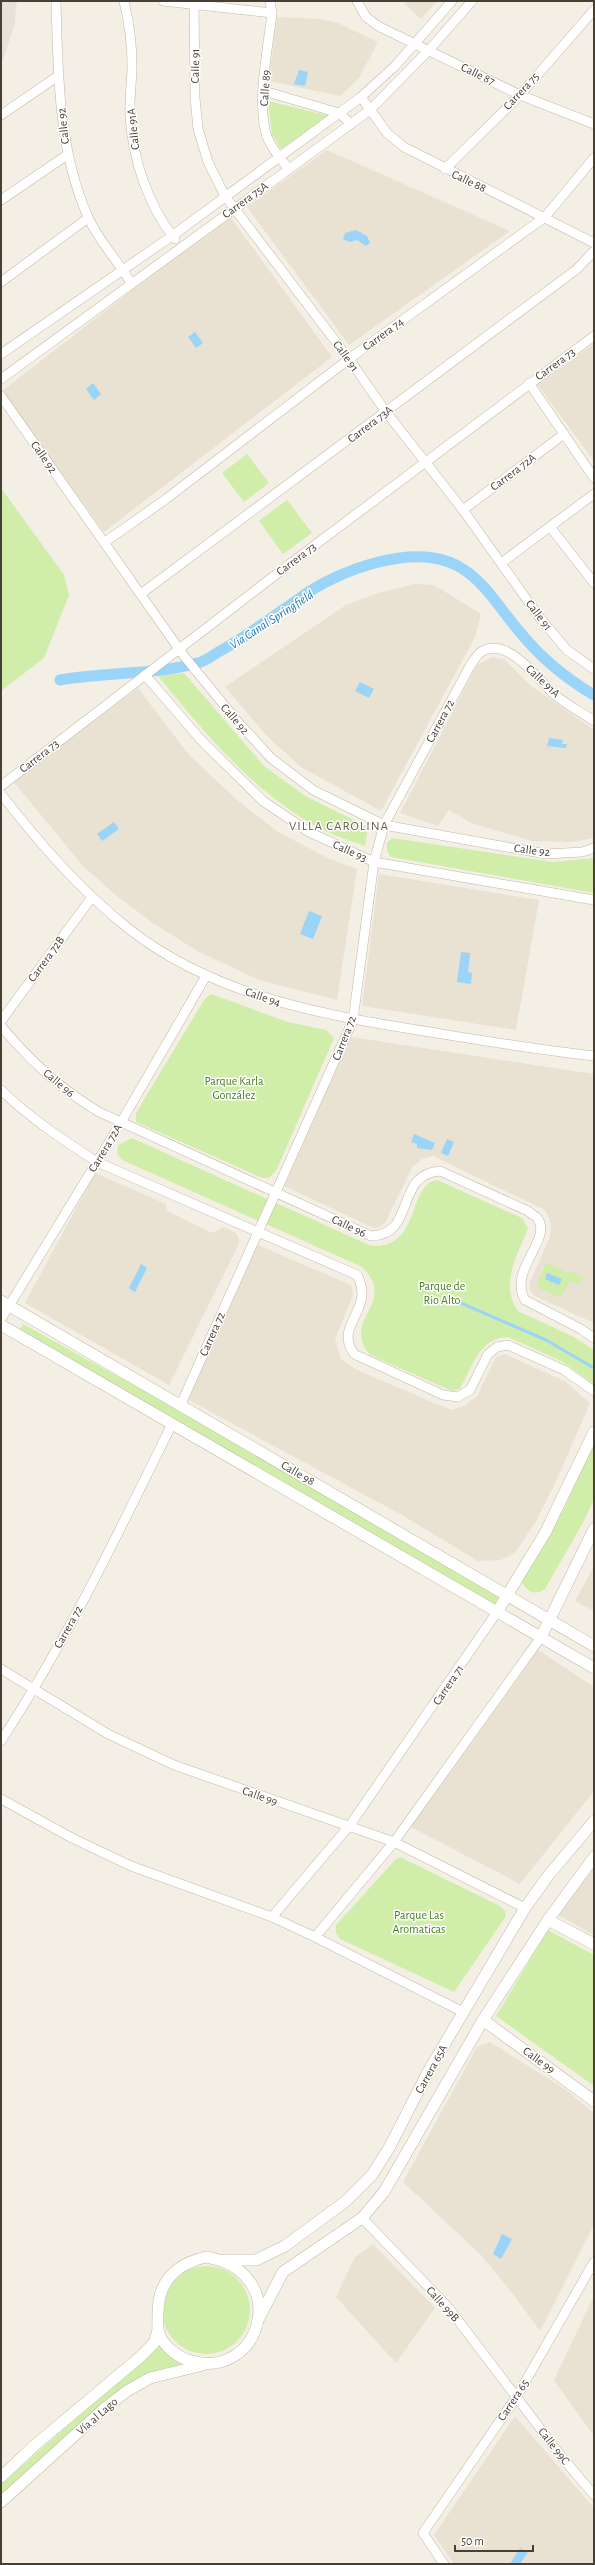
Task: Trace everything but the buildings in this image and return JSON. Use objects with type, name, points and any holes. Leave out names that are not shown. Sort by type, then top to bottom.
[{"type":"street","name":"Calle 92","points":[[56,1],[58,76],[67,155],[88,218],[131,284]]},
{"type":"street","name":"Calle 91A","points":[[124,1],[129,22],[132,64],[130,117],[136,158],[152,200],[172,236],[181,247]]},
{"type":"street","points":[[163,1],[195,3],[272,13]]},
{"type":"street","name":"Calle 89","points":[[270,1],[272,13],[264,91],[265,128],[272,147],[288,168]]},
{"type":"street","name":"Calle 87","points":[[357,1],[366,17],[378,26],[520,95],[594,124]]},
{"type":"street","name":"Carrera 75A","points":[[1,354],[122,269],[172,236],[361,97],[416,44],[452,1]]},
{"type":"street","name":"Carrera 75A","points":[[1,379],[288,168],[370,110],[429,50],[472,1]]},
{"type":"street","name":"Calle 91","points":[[195,3],[195,98],[198,129],[208,162],[225,196],[349,359],[386,412],[463,510],[540,618],[567,650],[594,669]]},
{"type":"street","name":"Carrera 75","points":[[445,169],[520,95],[594,10]]},
{"type":"street","points":[[1,115],[58,76]]},
{"type":"street","points":[[264,91],[339,113],[350,124]]},
{"type":"street","name":"Calle 88","points":[[361,97],[387,133],[404,147],[594,243]]},
{"type":"street","points":[[1,200],[67,155]]},
{"type":"street","name":"Carrera 74","points":[[105,542],[166,499],[349,359],[545,217],[594,158]]},
{"type":"street","points":[[1,282],[88,218]]},
{"type":"street","name":"Carrera 73A","points":[[142,594],[576,269],[594,251]]},
{"type":"street","name":"Carrera 73","points":[[1,786],[158,666],[179,648],[424,462],[594,336]]},
{"type":"street","points":[[529,383],[594,478]]},
{"type":"street","name":"Calle 92","points":[[1,396],[142,594],[184,656],[237,721],[271,758],[313,790],[384,825],[546,854],[582,852],[594,848]]},
{"type":"street","name":"Carrera 72A","points":[[463,510],[564,434]]},
{"type":"street","points":[[501,563],[551,528],[594,494]]},
{"type":"street","points":[[551,528],[594,583]]},
{"type":"street","name":"Calle 91A","points":[[489,648],[500,649],[514,654],[555,695],[594,721]]},
{"type":"street","name":"Carrera 72","points":[[181,1404],[353,1020],[374,862],[384,825],[470,666],[480,652],[489,648]]},
{"type":"street","name":"Calle 93","points":[[147,674],[201,740],[263,801],[309,832],[374,862],[594,900]]},
{"type":"street","name":"Calle 94","points":[[1,794],[47,851],[92,898],[130,930],[206,976],[258,996],[297,1008],[353,1020],[520,1048],[594,1056]]},
{"type":"street","name":"Carrera 72B","points":[[1,1021],[92,898]]},
{"type":"street","name":"Carrera 72A","points":[[1,1319],[5,1303],[97,1162],[206,976]]},
{"type":"street","name":"Calle 96","points":[[1,1026],[33,1061],[66,1090],[79,1100],[120,1124],[276,1192],[371,1236],[384,1236],[393,1230],[419,1177],[429,1172],[440,1171],[528,1212],[538,1219],[541,1232],[519,1281],[520,1292],[525,1300],[581,1328],[594,1338]]},
{"type":"street","points":[[1,1090],[59,1138],[97,1162],[357,1276],[362,1285],[364,1297],[347,1334],[347,1345],[354,1354],[443,1396],[458,1397],[470,1390],[488,1354],[497,1347],[508,1345],[564,1370],[594,1391]]},
{"type":"street","name":"Calle 98","points":[[5,1303],[181,1404],[594,1646]]},
{"type":"street","name":"Calle 98","points":[[1,1325],[594,1668]]},
{"type":"street","name":"Carrera 72","points":[[1,1741],[34,1690],[104,1562],[172,1424]]},
{"type":"street","name":"Carrera 71","points":[[272,1917],[350,1825],[497,1612],[545,1533],[594,1432]]},
{"type":"street","points":[[315,1936],[394,1842],[541,1637],[594,1529]]},
{"type":"street","name":"Calle 99","points":[[1,1669],[108,1734],[174,1765],[251,1794],[350,1825],[394,1842],[525,1908]]},
{"type":"street","points":[[1,1799],[72,1838],[131,1866],[272,1917],[315,1936],[463,2012]]},
{"type":"street","name":"Carrera 65A","points":[[224,2260],[256,2260],[285,2246],[346,2201],[372,2175],[389,2148],[428,2072],[525,1908],[548,1876],[594,1821]]},
{"type":"street","name":"Carrera 65A","points":[[258,2320],[283,2272],[362,2218],[388,2185],[483,2020],[548,1920],[594,1857]]},
{"type":"street","points":[[548,1920],[594,1944]]},
{"type":"street","name":"Calle 99","points":[[483,2020],[594,2101]]},
{"type":"street","name":"Calle 99B","points":[[362,2218],[448,2307],[517,2396]]},
{"type":"street","points":[[206,2257],[224,2260],[241,2270],[254,2286],[259,2305],[258,2320],[251,2340],[240,2352],[225,2361],[211,2364],[197,2363],[184,2359],[166,2345],[158,2330],[158,2299],[176,2270],[189,2261],[206,2257]]},
{"type":"street","name":"Carrera 65","points":[[444,2564],[423,2533],[517,2396],[594,2262]]},
{"type":"street","name":"Vía al Lago","points":[[1,2477],[35,2445],[139,2358],[154,2343],[158,2330]]},
{"type":"street","name":"Vía al Lago","points":[[1,2502],[105,2408],[127,2391],[150,2378],[211,2364]]},
{"type":"street","name":"Calle 99C","points":[[517,2396],[594,2495]]},
{"type":"shaded area","points":[[1,1],[17,1],[14,27],[1,65]]},
{"type":"shaded area","points":[[402,1],[437,1],[421,19]]},
{"type":"shaded area","points":[[277,17],[319,19],[338,23],[378,42],[359,78],[340,96],[269,81]]},
{"type":"shaded area","points":[[327,150],[510,231],[349,345],[247,207]]},
{"type":"shaded area","points":[[229,215],[332,357],[104,532],[2,391]]},
{"type":"shaded area","points":[[594,344],[594,461],[538,385]]},
{"type":"shaded area","points":[[415,584],[434,585],[481,614],[475,637],[381,811],[301,767],[268,737],[225,687],[346,605],[378,593]]},
{"type":"shaded area","points":[[492,657],[504,659],[531,686],[594,730],[593,838],[574,842],[532,841],[471,823],[449,810],[438,826],[400,813],[477,665]]},
{"type":"shaded area","points":[[138,688],[189,755],[236,799],[278,832],[328,858],[357,869],[337,1000],[259,980],[199,952],[153,923],[118,897],[83,866],[13,781]]},
{"type":"shaded area","points":[[379,874],[539,900],[516,1030],[362,1006]]},
{"type":"shaded area","points":[[351,1037],[594,1074],[594,1323],[535,1296],[530,1291],[529,1284],[550,1237],[551,1223],[545,1210],[433,1156],[422,1159],[413,1166],[385,1223],[380,1227],[374,1228],[284,1186]]},
{"type":"shaded area","points":[[95,1173],[166,1204],[167,1211],[212,1233],[224,1227],[236,1233],[239,1238],[239,1244],[169,1385],[25,1303]]},
{"type":"shaded area","points":[[258,1245],[351,1285],[353,1293],[352,1298],[335,1339],[341,1359],[355,1369],[451,1410],[464,1406],[477,1396],[496,1357],[505,1354],[566,1382],[590,1403],[558,1477],[536,1521],[515,1553],[501,1560],[478,1561],[402,1515],[187,1399]]},
{"type":"shaded area","points":[[594,1566],[594,1611],[575,1601]]},
{"type":"shaded area","points":[[538,1650],[594,1687],[594,1791],[520,1884],[411,1827]]},
{"type":"shaded area","points":[[594,1868],[594,1935],[558,1915]]},
{"type":"shaded area","points":[[490,2042],[566,2090],[594,2113],[594,2225],[540,2331],[513,2294],[481,2255],[403,2182],[477,2047]]},
{"type":"shaded area","points":[[373,2244],[435,2308],[396,2363],[336,2297],[355,2257]]},
{"type":"shaded area","points":[[594,2296],[594,2436],[554,2380]]},
{"type":"shaded area","points":[[515,2416],[594,2508],[594,2564],[454,2564],[434,2535]]},
{"type":"green space","points":[[268,101],[330,116],[281,149],[272,134]]},
{"type":"green space","points":[[247,454],[269,483],[244,502],[222,473]]},
{"type":"green space","points":[[1,488],[64,575],[69,595],[44,658],[1,691]]},
{"type":"green space","points":[[287,500],[312,533],[283,554],[259,521]]},
{"type":"green space","points":[[184,673],[264,766],[307,797],[368,827],[365,846],[322,830],[292,811],[270,795],[230,759],[158,676]]},
{"type":"green space","points":[[392,838],[553,862],[594,858],[594,893],[391,857],[387,851],[387,843]]},
{"type":"green space","name":"Parque Karla González","points":[[211,994],[288,1022],[326,1030],[334,1038],[277,1169],[269,1178],[262,1178],[136,1122],[136,1113],[204,1000]]},
{"type":"green space","name":"Parque de Rio Alto","points":[[132,1138],[369,1245],[386,1245],[397,1239],[405,1229],[421,1193],[428,1184],[437,1180],[522,1218],[528,1228],[512,1270],[510,1290],[513,1301],[518,1311],[574,1337],[594,1350],[594,1384],[563,1362],[508,1337],[490,1342],[483,1348],[473,1363],[460,1389],[452,1391],[370,1355],[363,1342],[361,1331],[364,1320],[373,1301],[375,1291],[372,1280],[362,1267],[122,1160],[117,1153],[118,1145]]},
{"type":"green space","points":[[546,1263],[569,1273],[570,1271],[583,1277],[579,1285],[569,1281],[561,1298],[536,1287]]},
{"type":"green space","points":[[23,1324],[180,1411],[501,1598],[496,1605],[20,1329]]},
{"type":"green space","points":[[594,1443],[594,1499],[585,1519],[545,1589],[535,1593],[529,1591],[522,1583],[522,1578],[563,1511]]},
{"type":"green space","name":"Parque Las Aromaticas","points":[[400,1857],[500,1906],[505,1911],[506,1916],[454,1992],[340,1939],[336,1933],[336,1925],[395,1860]]},
{"type":"green space","points":[[548,1930],[594,1955],[594,2086],[496,2016]]},
{"type":"green space","points":[[206,2266],[223,2269],[237,2279],[247,2293],[250,2310],[247,2327],[237,2341],[223,2351],[206,2354],[189,2351],[175,2341],[165,2327],[162,2310],[165,2293],[175,2279],[189,2269]]},
{"type":"green space","points":[[162,2343],[182,2366],[164,2368],[123,2391],[1,2495],[1,2484]]},
{"type":"water","points":[[299,70],[308,72],[305,86],[294,84]]},
{"type":"water","points":[[356,230],[367,236],[370,243],[366,246],[357,240],[350,242],[343,239],[345,233]]},
{"type":"water","points":[[195,332],[203,343],[196,348],[188,337]]},
{"type":"water","points":[[93,383],[101,394],[94,400],[86,389]]},
{"type":"water","points":[[360,682],[374,689],[369,698],[355,691]]},
{"type":"water","points":[[549,738],[563,740],[562,744],[567,744],[566,748],[547,746]]},
{"type":"water","points":[[114,822],[119,829],[102,841],[97,834]]},
{"type":"water","points":[[309,911],[322,916],[313,939],[300,934]]},
{"type":"water","points":[[461,952],[470,953],[468,972],[472,973],[471,984],[457,982]]},
{"type":"water","points":[[414,1134],[435,1143],[432,1150],[417,1148],[417,1144],[411,1142]]},
{"type":"water","points":[[447,1139],[454,1142],[448,1156],[441,1153]]},
{"type":"water","points":[[141,1264],[147,1268],[135,1292],[129,1288]]},
{"type":"water","points":[[547,1273],[562,1279],[559,1285],[545,1279]]},
{"type":"water","points":[[502,2234],[512,2239],[501,2259],[493,2254]]},
{"type":"water","points":[[520,2548],[528,2552],[520,2564],[510,2564]]},
{"type":"waterway","name":"Via Canal Springfield","points":[[60,680],[77,677],[165,670],[201,662],[251,632],[300,598],[335,578],[355,569],[377,562],[399,558],[420,557],[440,559],[458,566],[468,572],[492,596],[527,641],[544,658],[563,674],[594,695]]},
{"type":"waterway","points":[[447,1297],[546,1340],[594,1368]]},
{"type":"district","name":"VILLA CAROLINA","points":[[339,825]]}]
